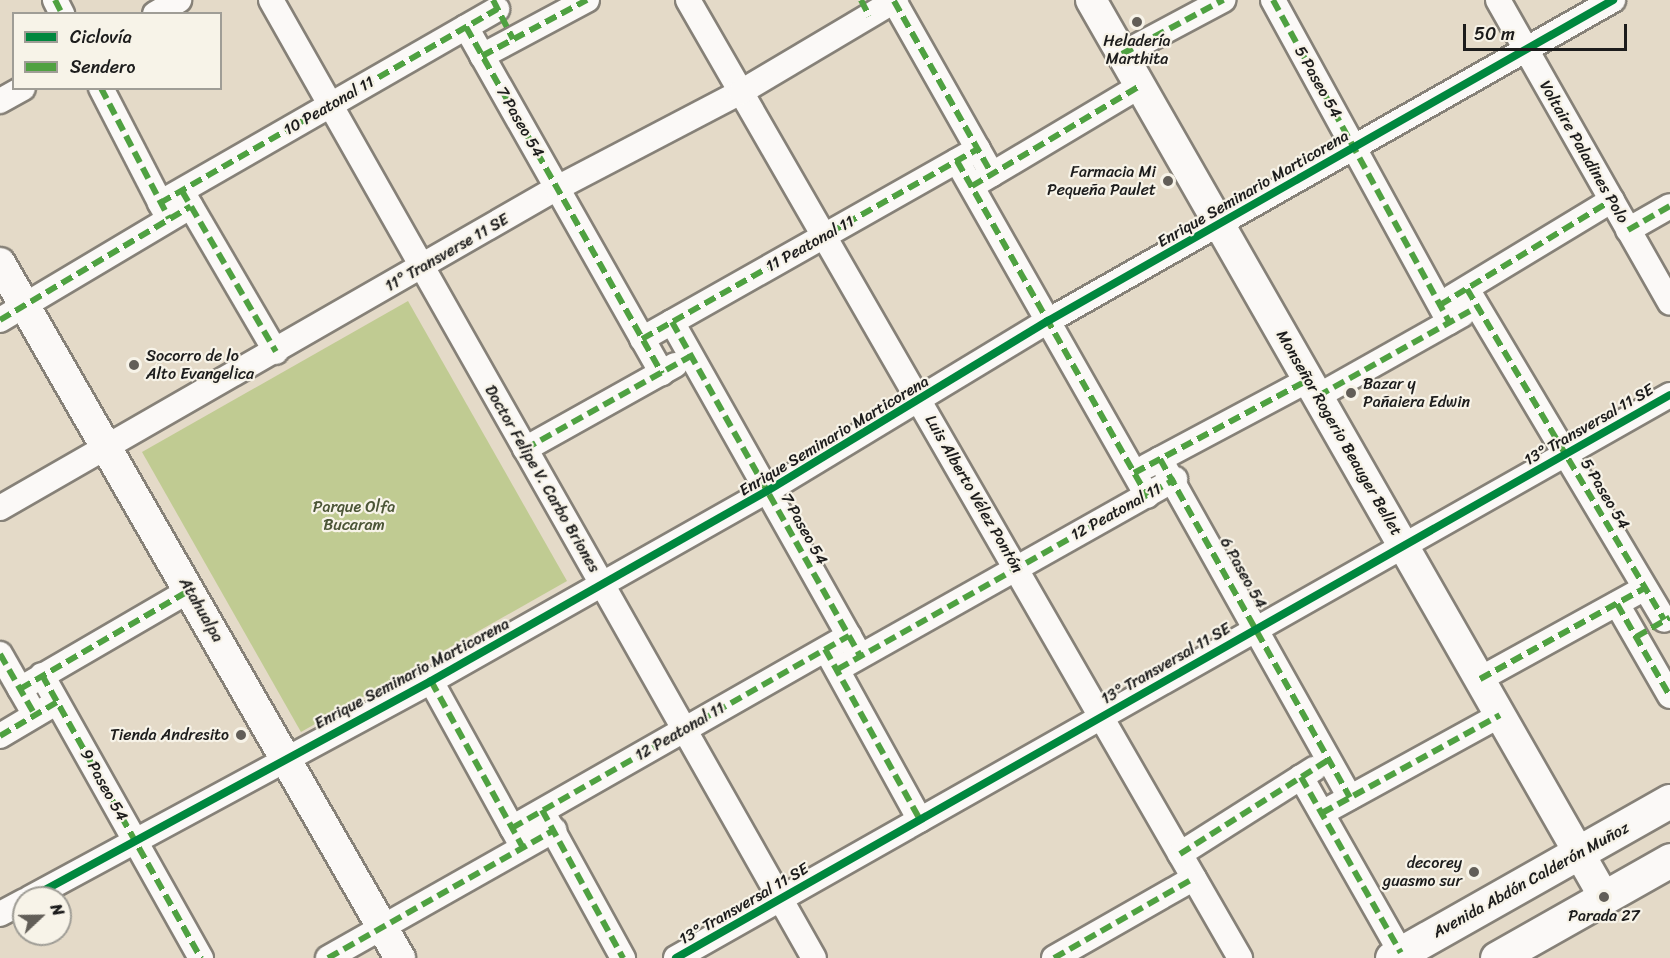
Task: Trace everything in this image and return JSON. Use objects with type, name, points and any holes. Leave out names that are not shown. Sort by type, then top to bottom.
[{"type":"main road","name":"Avenida Abdón Calderón Muñoz","points":[[1396,956],[1670,801]]},
{"type":"main road","points":[[1497,958],[1670,860]]},
{"type":"street","points":[[158,12],[179,0]]},
{"type":"street","name":"Doctor Felipe V. Carbo Briones","points":[[271,0],[814,958]]},
{"type":"street","points":[[482,56],[587,0]]},
{"type":"street","name":"Luis Alberto Vélez Pontón","points":[[688,0],[1240,958]]},
{"type":"street","points":[[895,0],[1048,321],[1147,496]]},
{"type":"street","name":"11° Transverse 11 SE","points":[[0,508],[108,449],[423,268],[557,188],[741,92],[865,8],[895,0]]},
{"type":"street","name":"Monseñor Rogerio Beauger Bellet","points":[[1091,0],[1604,897]]},
{"type":"street","points":[[1122,54],[1223,0]]},
{"type":"street","name":"Voltaire Paladines Polo","points":[[1498,0],[1670,303]]},
{"type":"street","name":"Enrique Seminario Marticorena","points":[[52,886],[431,681],[767,492],[921,401],[1048,321],[1613,0]]},
{"type":"street","name":"5 Paseo 54","points":[[1278,2],[1445,314]]},
{"type":"street","points":[[495,5],[513,39]]},
{"type":"street","name":"10 Peatonal 11","points":[[12,314],[165,211],[330,105],[466,27],[495,5]]},
{"type":"street","name":"7 Paseo 54","points":[[466,27],[662,373]]},
{"type":"street","points":[[982,180],[1140,86]]},
{"type":"street","points":[[0,101],[19,90]]},
{"type":"street","points":[[102,90],[165,211]]},
{"type":"street","name":"11 Peatonal 11","points":[[642,339],[968,155]]},
{"type":"street","points":[[186,198],[276,352]]},
{"type":"street","name":"12 Peatonal 11","points":[[1134,473],[1313,388],[1445,314],[1472,298],[1611,200]]},
{"type":"street","points":[[1628,230],[1670,206]]},
{"type":"street","name":"Atahualpa","points":[[0,263],[12,314],[108,449],[400,958]]},
{"type":"street","name":"5 Paseo 54","points":[[1472,298],[1646,588],[1667,618]]},
{"type":"street","name":"7 Paseo 54","points":[[672,322],[854,645]]},
{"type":"street","points":[[525,449],[691,356]]},
{"type":"street","name":"13° Transversal 11 SE","points":[[676,958],[1257,626],[1670,395]]},
{"type":"street","name":"6 Paseo 54","points":[[1160,459],[1175,479],[1350,797]]},
{"type":"street","name":"12 Peatonal 11","points":[[328,958],[382,926],[517,837],[548,820],[684,730],[1015,567],[1175,479]]},
{"type":"street","points":[[1480,679],[1646,588]]},
{"type":"street","points":[[20,689],[190,590]]},
{"type":"street","points":[[1617,604],[1670,696]]},
{"type":"street","points":[[1636,637],[1667,618]]},
{"type":"street","points":[[0,654],[35,715]]},
{"type":"street","points":[[831,659],[920,820]]},
{"type":"street","name":"9 Paseo 54","points":[[42,675],[201,958]]},
{"type":"street","points":[[431,681],[517,837]]},
{"type":"street","points":[[0,736],[57,702]]},
{"type":"street","points":[[1322,813],[1500,715]]},
{"type":"street","points":[[1180,854],[1328,760]]},
{"type":"street","points":[[1301,777],[1396,956]]},
{"type":"street","points":[[548,820],[623,958]]},
{"type":"street","points":[[1054,958],[1194,878]]},
{"type":"green space","name":"Parque Olfa Bucaram","points":[[408,301],[567,581],[301,732],[142,452]]},
{"type":"marked path","points":[[55,0],[61,12]]},
{"type":"marked path","points":[[493,0],[513,39]]},
{"type":"marked path","points":[[482,56],[587,0]]},
{"type":"marked path","points":[[861,0],[869,16]]},
{"type":"marked path","points":[[1122,54],[1223,0]]},
{"type":"marked path","points":[[1273,0],[1449,322]]},
{"type":"marked path","points":[[894,1],[992,174]]},
{"type":"marked path","points":[[160,203],[497,9]]},
{"type":"marked path","points":[[466,27],[662,373]]},
{"type":"marked path","points":[[972,186],[1140,86]]},
{"type":"marked path","points":[[102,90],[169,218]]},
{"type":"marked path","points":[[642,339],[978,149]]},
{"type":"marked path","points":[[957,161],[1147,496]]},
{"type":"marked path","points":[[182,191],[276,352]]},
{"type":"marked path","points":[[1440,305],[1612,200]]},
{"type":"marked path","points":[[0,320],[191,206]]},
{"type":"marked path","points":[[1628,230],[1670,206]]},
{"type":"marked path","points":[[1467,289],[1664,620]]},
{"type":"marked path","points":[[1318,396],[1477,307]]},
{"type":"marked path","points":[[672,322],[860,655]]},
{"type":"marked path","points":[[525,449],[691,356]]},
{"type":"marked path","points":[[1134,473],[1308,380]]},
{"type":"marked path","points":[[1160,459],[1350,797]]},
{"type":"marked path","points":[[838,669],[1175,479]]},
{"type":"marked path","points":[[1480,679],[1645,588]]},
{"type":"marked path","points":[[20,689],[190,590]]},
{"type":"marked path","points":[[1617,604],[1670,696]]},
{"type":"marked path","points":[[1636,637],[1670,617]]},
{"type":"marked path","points":[[512,828],[849,636]]},
{"type":"marked path","points":[[825,649],[920,820]]},
{"type":"marked path","points":[[0,654],[35,715]]},
{"type":"marked path","points":[[42,675],[201,958]]},
{"type":"marked path","points":[[431,681],[522,846]]},
{"type":"marked path","points":[[0,736],[57,702]]},
{"type":"marked path","points":[[1322,813],[1500,715]]},
{"type":"marked path","points":[[1180,854],[1328,760]]},
{"type":"marked path","points":[[1301,777],[1401,953]]},
{"type":"marked path","points":[[542,810],[623,958]]},
{"type":"marked path","points":[[328,958],[554,830]]},
{"type":"marked path","points":[[1054,958],[1194,878]]},
{"type":"cycle path","points":[[52,886],[431,681],[767,491],[1048,321],[1613,0]]},
{"type":"cycle path","points":[[676,958],[1670,395]]},
{"type":"place","name":"Heladería Marthita","points":[[1137,22]]},
{"type":"place","name":"Farmacia Mi Pequeña Paulet","points":[[1168,181]]},
{"type":"place","name":"Socorro de lo Alto Evangelica","points":[[134,365]]},
{"type":"place","name":"Bazar y Pañaiera Edwin","points":[[1351,393]]},
{"type":"place","name":"Tienda Andresito","points":[[241,735]]},
{"type":"place","name":"decorey guasmo sur","points":[[1474,872]]},
{"type":"place","name":"Parada 27","points":[[1604,897]]}]
